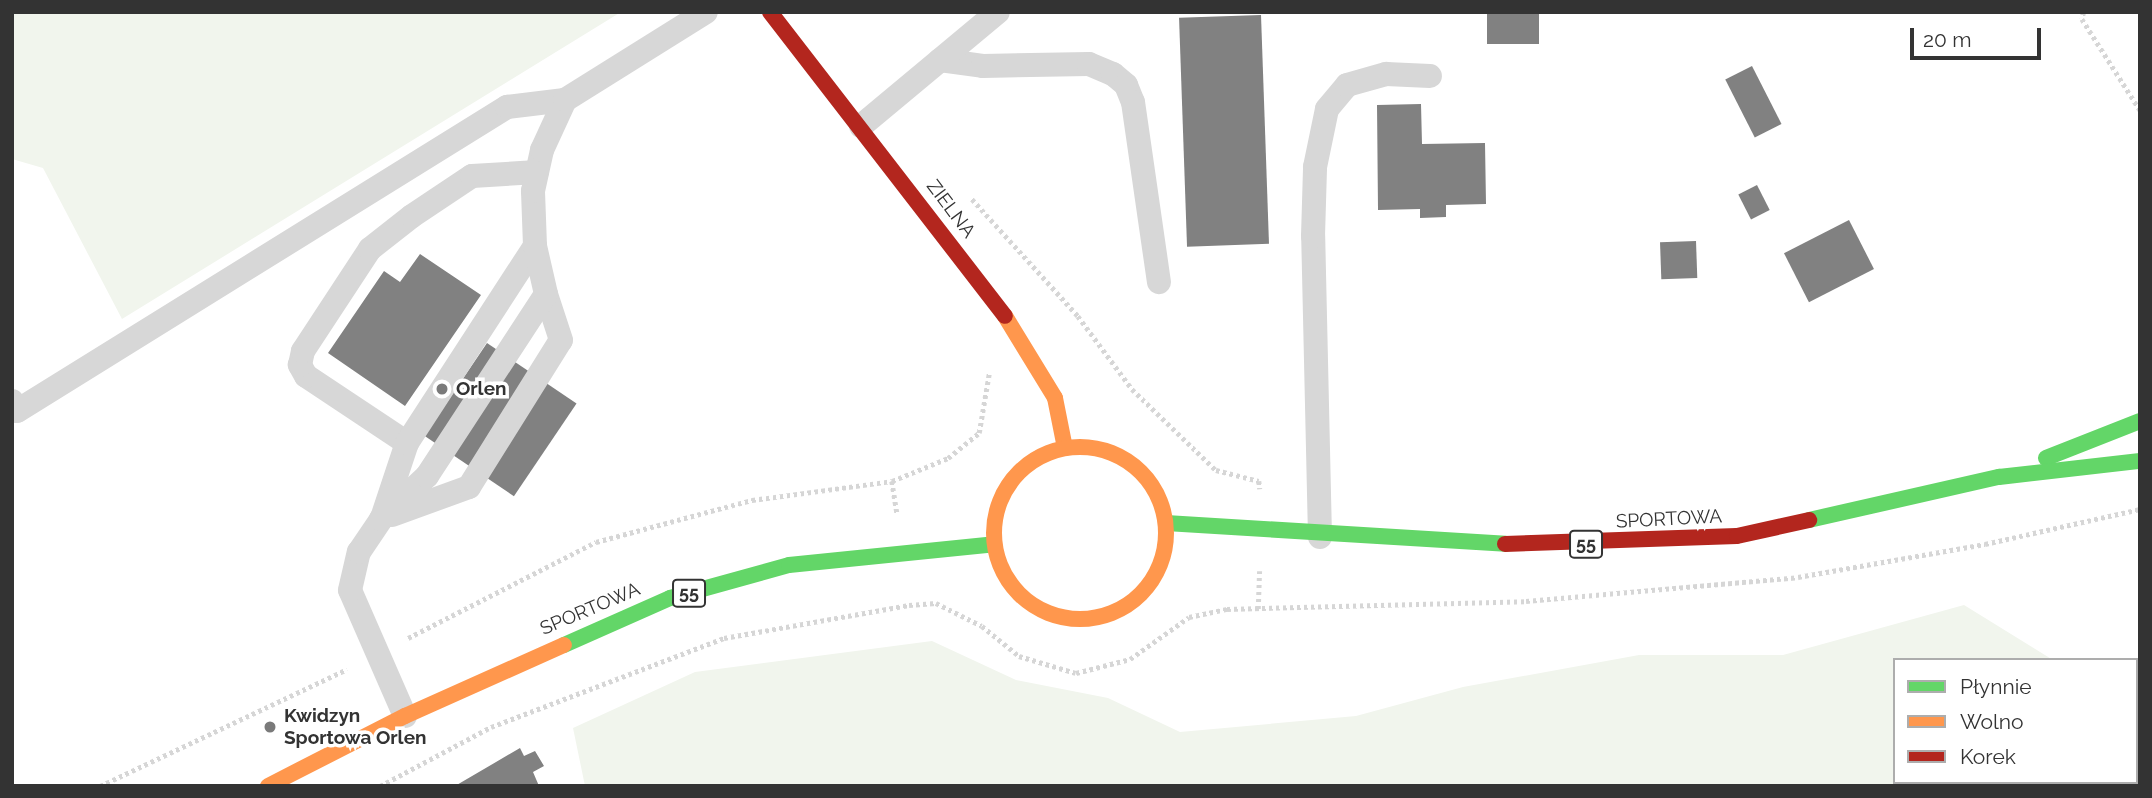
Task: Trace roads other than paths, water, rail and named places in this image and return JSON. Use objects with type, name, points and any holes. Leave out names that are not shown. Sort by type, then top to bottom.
[{"type":"main road","name":"ZIELNA","points":[[770,12],[861,126],[1017,331],[1055,398],[1065,448]]},
{"type":"main road","name":"SPORTOWA","points":[[1999,477],[2140,421]]},
{"type":"main road","points":[[1065,448],[1094,448],[1120,456],[1142,473],[1158,496],[1167,523],[1165,553],[1153,580],[1133,603],[1096,618],[1076,620],[1047,614],[1022,597],[1003,573],[994,544],[995,518],[1003,493],[1019,472],[1041,456],[1065,448]]},
{"type":"main road","name":"SPORTOWA","points":[[1167,523],[1320,537],[1487,545],[1737,536],[1999,477],[2140,461]]},
{"type":"main road","name":"SPORTOWA","points":[[268,786],[405,716],[670,598],[789,565],[994,544]]},
{"type":"lane","points":[[12,401],[17,411],[507,107],[565,100],[706,12]]},
{"type":"lane","points":[[861,126],[998,12]]},
{"type":"lane","points":[[940,60],[983,66],[1089,64],[1113,74],[1126,85],[1133,102],[1159,282]]},
{"type":"lane","points":[[1320,537],[1313,236],[1315,167],[1327,109],[1346,85],[1386,74],[1430,76]]},
{"type":"lane","points":[[381,519],[469,486],[561,340],[546,294],[535,246],[533,191],[537,172],[565,100]]},
{"type":"lane","points":[[407,443],[306,376],[300,365],[303,352],[370,249],[412,216],[472,176],[537,172]]},
{"type":"lane","points":[[381,519],[407,443],[535,246]]},
{"type":"lane","points":[[405,716],[350,590],[359,552],[381,519],[427,476],[546,294]]},
{"type":"place","name":"Orlen","points":[[442,389]]},
{"type":"place","name":"Kwidzyn Sportowa Orlen","points":[[270,727]]}]
